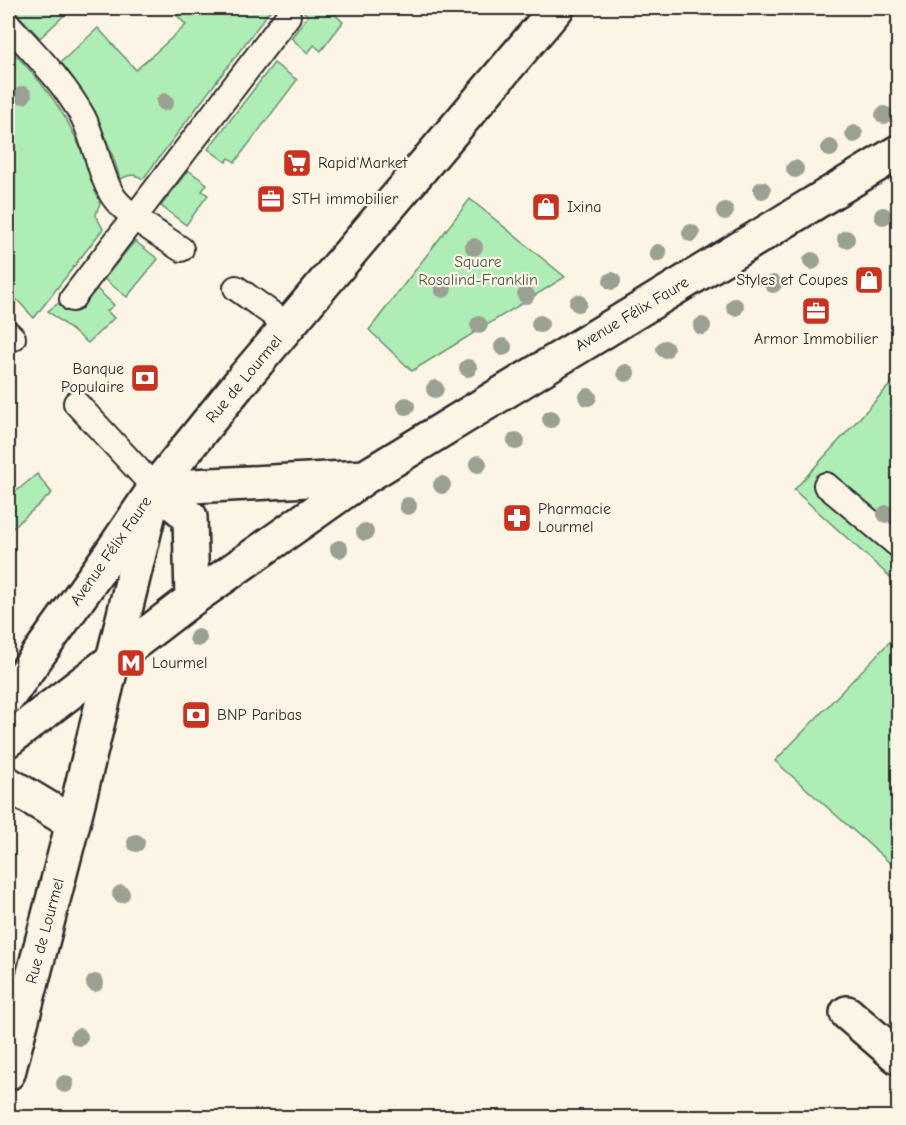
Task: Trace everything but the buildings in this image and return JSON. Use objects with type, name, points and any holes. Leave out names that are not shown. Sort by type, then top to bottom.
[{"type":"street","name":"Rue de Lourmel","points":[[8,1073],[73,823],[155,488],[231,393],[557,8]]},
{"type":"street","name":"Avenue Félix Faure","points":[[8,740],[192,599],[365,477],[898,152]]},
{"type":"street","name":"Avenue Félix Faure","points":[[8,697],[155,488],[365,477]]},
{"type":"street","points":[[155,488],[190,517],[192,599]]},
{"type":"street","points":[[8,784],[73,823]]},
{"type":"street","points":[[847,1013],[898,1057]]},
{"type":"lane","points":[[72,299],[288,16]]},
{"type":"lane","points":[[8,24],[69,94],[83,117],[113,197],[181,249]]},
{"type":"lane","points":[[236,288],[289,326]]},
{"type":"lane","points":[[76,403],[155,488]]},
{"type":"lane","points":[[826,485],[898,545]]},
{"type":"green space","points":[[12,8],[72,8],[40,38]]},
{"type":"green space","points":[[170,8],[272,8],[143,179],[132,175],[120,179],[110,147],[96,118],[80,89],[61,62],[98,28],[136,70],[186,25]]},
{"type":"green space","points":[[300,8],[328,8],[343,22],[321,51],[314,45],[308,53],[291,38],[308,16]]},
{"type":"green space","points":[[8,47],[48,92],[69,124],[99,197],[100,203],[96,216],[103,229],[34,318],[8,290]]},
{"type":"green space","points":[[274,63],[297,80],[235,162],[229,158],[226,162],[208,149]]},
{"type":"green space","points":[[188,170],[207,184],[202,191],[208,195],[186,225],[161,206]]},
{"type":"green space","name":"Square Rosalind-Franklin","points":[[470,199],[565,277],[412,371],[369,330]]},
{"type":"green space","points":[[135,241],[158,259],[127,297],[104,279]]},
{"type":"green space","points":[[97,289],[114,305],[107,311],[114,318],[88,343],[48,311],[63,300],[77,310]]},
{"type":"green space","points":[[898,376],[898,584],[794,490]]},
{"type":"green space","points":[[37,474],[52,493],[8,532],[8,498]]},
{"type":"green space","points":[[898,633],[898,870],[775,761]]},
{"type":"place","name":"Rapid'Market","points":[[297,163]]},
{"type":"place","name":"STH immobilier","points":[[271,199]]},
{"type":"place","name":"Ixina","points":[[546,207]]},
{"type":"place","name":"Styles et Coupes","points":[[869,280]]},
{"type":"place","name":"Armor Immobilier","points":[[816,311]]},
{"type":"place","name":"Banque Populaire","points":[[145,378]]},
{"type":"place","name":"Pharmacie Lourmel","points":[[517,518]]},
{"type":"place","name":"Lourmel","points":[[131,663]]},
{"type":"place","name":"BNP Paribas","points":[[196,715]]}]
